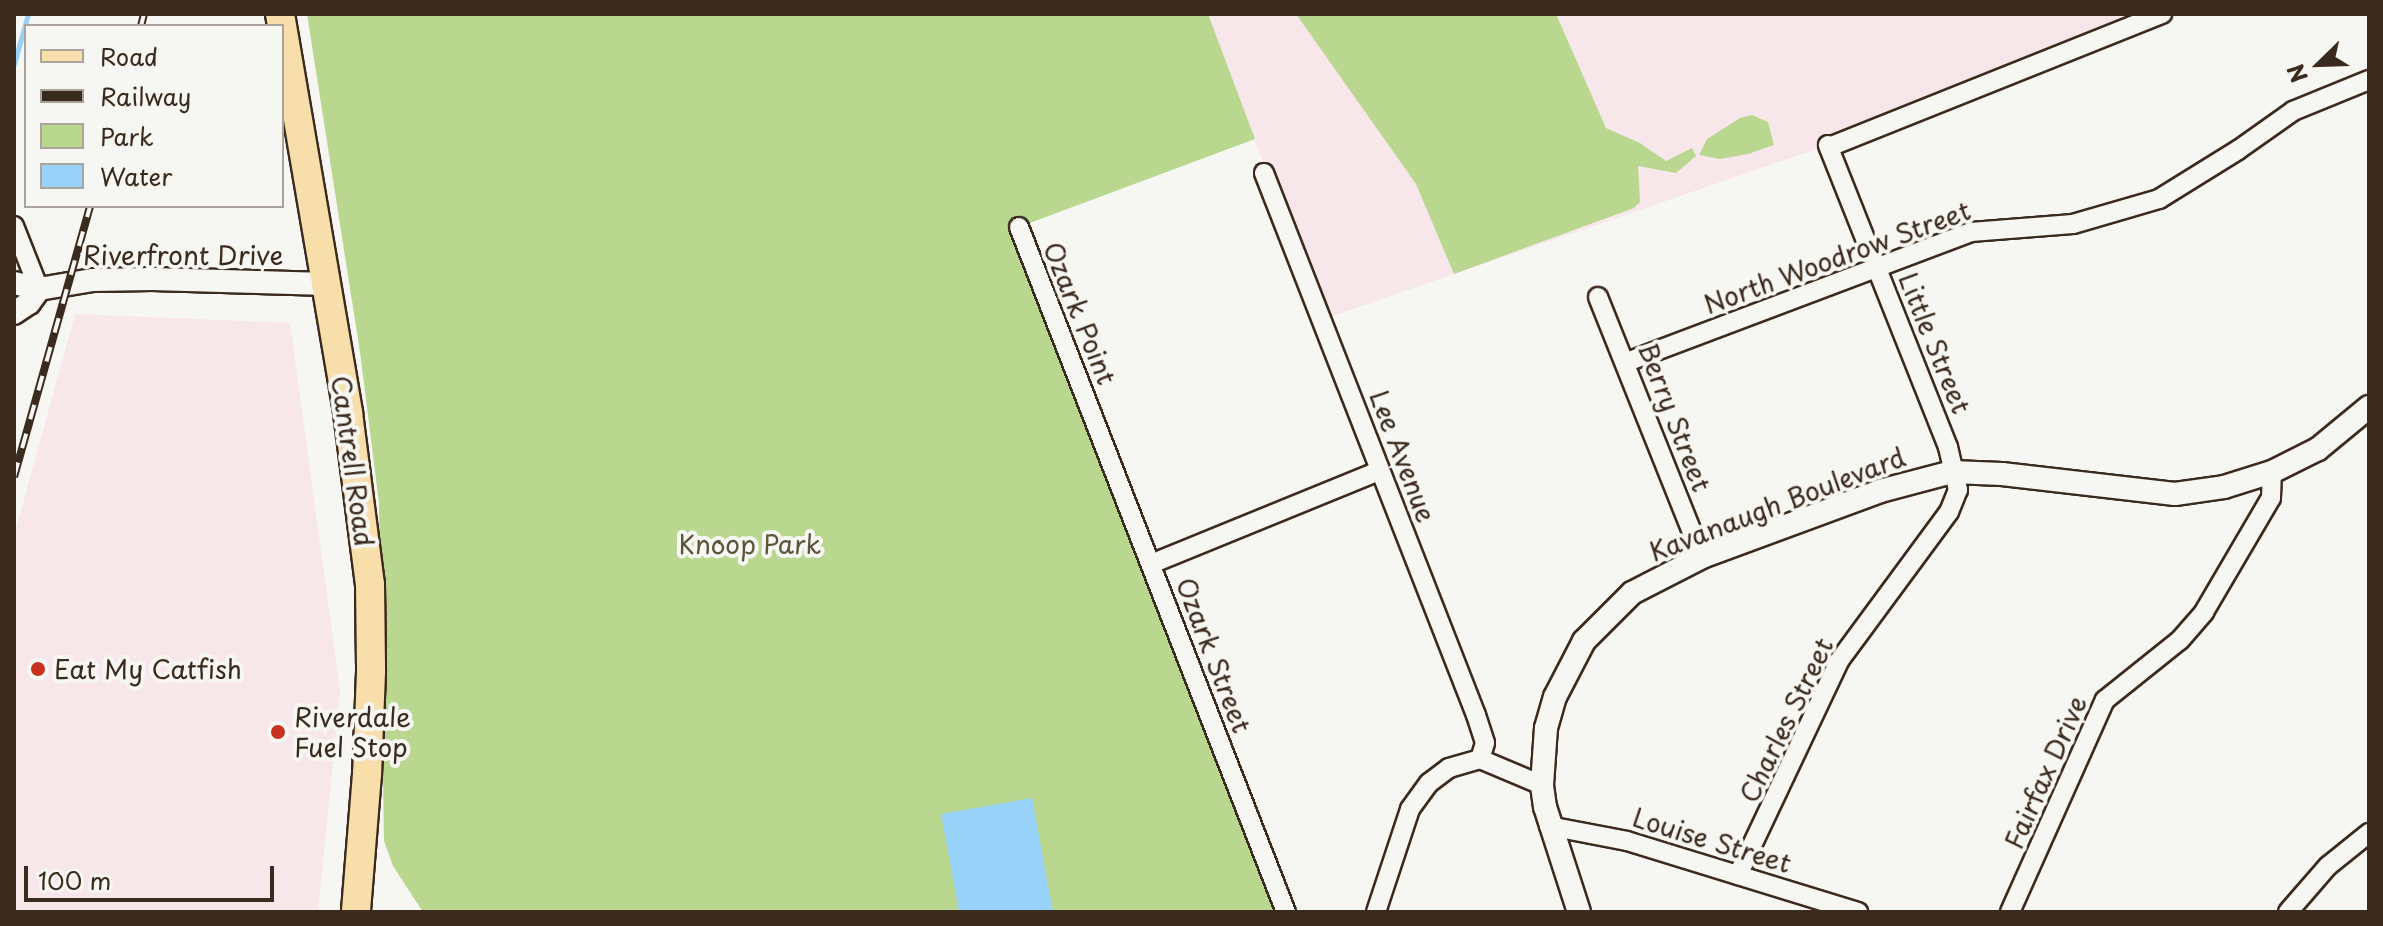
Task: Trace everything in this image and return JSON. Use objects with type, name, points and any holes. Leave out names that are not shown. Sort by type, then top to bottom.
[{"type":"main road","name":"Cantrell Road","points":[[284,37],[327,284],[370,584],[368,761],[356,912]]},
{"type":"street","name":"Little Street","points":[[1952,472],[1948,447],[1829,146],[2162,14]]},
{"type":"street","name":"North Woodrow Street","points":[[1627,362],[1971,232],[2073,224],[2159,199],[2238,150],[2293,111],[2369,80]]},
{"type":"street","name":"Lee Avenue","points":[[1264,173],[1480,724],[1485,743],[1480,759]]},
{"type":"street","points":[[14,226],[39,289],[29,303],[14,313]]},
{"type":"street","name":"Ozark Point","points":[[1019,227],[1094,417]]},
{"type":"street","name":"Riverfront Drive","points":[[14,283],[39,289],[93,280],[327,284]]},
{"type":"street","name":"Berry Street","points":[[1598,297],[1627,362],[1702,557]]},
{"type":"street","name":"Kavanaugh Boulevard","points":[[1579,912],[1549,826],[1542,785],[1543,750],[1550,710],[1584,641],[1603,617],[1632,593],[1702,557],[1880,491],[1952,472],[2002,474],[2175,494],[2224,487],[2272,472],[2318,449],[2369,407]]},
{"type":"street","name":"Ozark Street","points":[[1094,417],[1286,912]]},
{"type":"street","points":[[1151,564],[1379,471]]},
{"type":"street","name":"Charles Street","points":[[1738,875],[1839,661],[1949,512],[1958,490],[1952,472]]},
{"type":"street","name":"Fairfax Drive","points":[[2010,912],[2105,700],[2180,640],[2204,612],[2271,498],[2272,472]]},
{"type":"street","points":[[1376,912],[1415,799],[1449,768],[1480,759],[1542,785]]},
{"type":"street","name":"Louise Street","points":[[1549,826],[1627,841],[1858,912]]},
{"type":"street","points":[[2288,912],[2328,866],[2369,833]]},
{"type":"shaded area","points":[[1208,14],[2157,14],[1828,145],[1321,320]]},
{"type":"shaded area","points":[[75,314],[290,323],[340,690],[318,912],[14,912],[14,536]]},
{"type":"green space","name":"Knoop Park","points":[[307,14],[1208,14],[1255,139],[1019,227],[1291,912],[423,912],[393,866],[384,841],[379,503],[360,352]]},
{"type":"green space","points":[[1296,14],[1556,14],[1606,128],[1640,143],[1666,161],[1692,148],[1696,156],[1676,173],[1638,166],[1640,202],[1634,208],[1454,274],[1416,184]]},
{"type":"green space","points":[[1752,115],[1768,122],[1774,145],[1720,159],[1699,155],[1707,139],[1740,118]]},
{"type":"water","points":[[1032,798],[1053,912],[959,912],[941,814]]},
{"type":"waterway","points":[[25,24],[28,14]]},
{"type":"waterway","points":[[14,64],[24,28]]},
{"type":"railway","points":[[142,24],[144,14]]},
{"type":"railway","points":[[14,477],[89,208]]},
{"type":"place","name":"Eat My Catfish","points":[[38,669]]},
{"type":"place","name":"Riverdale Fuel Stop","points":[[278,732]]}]
